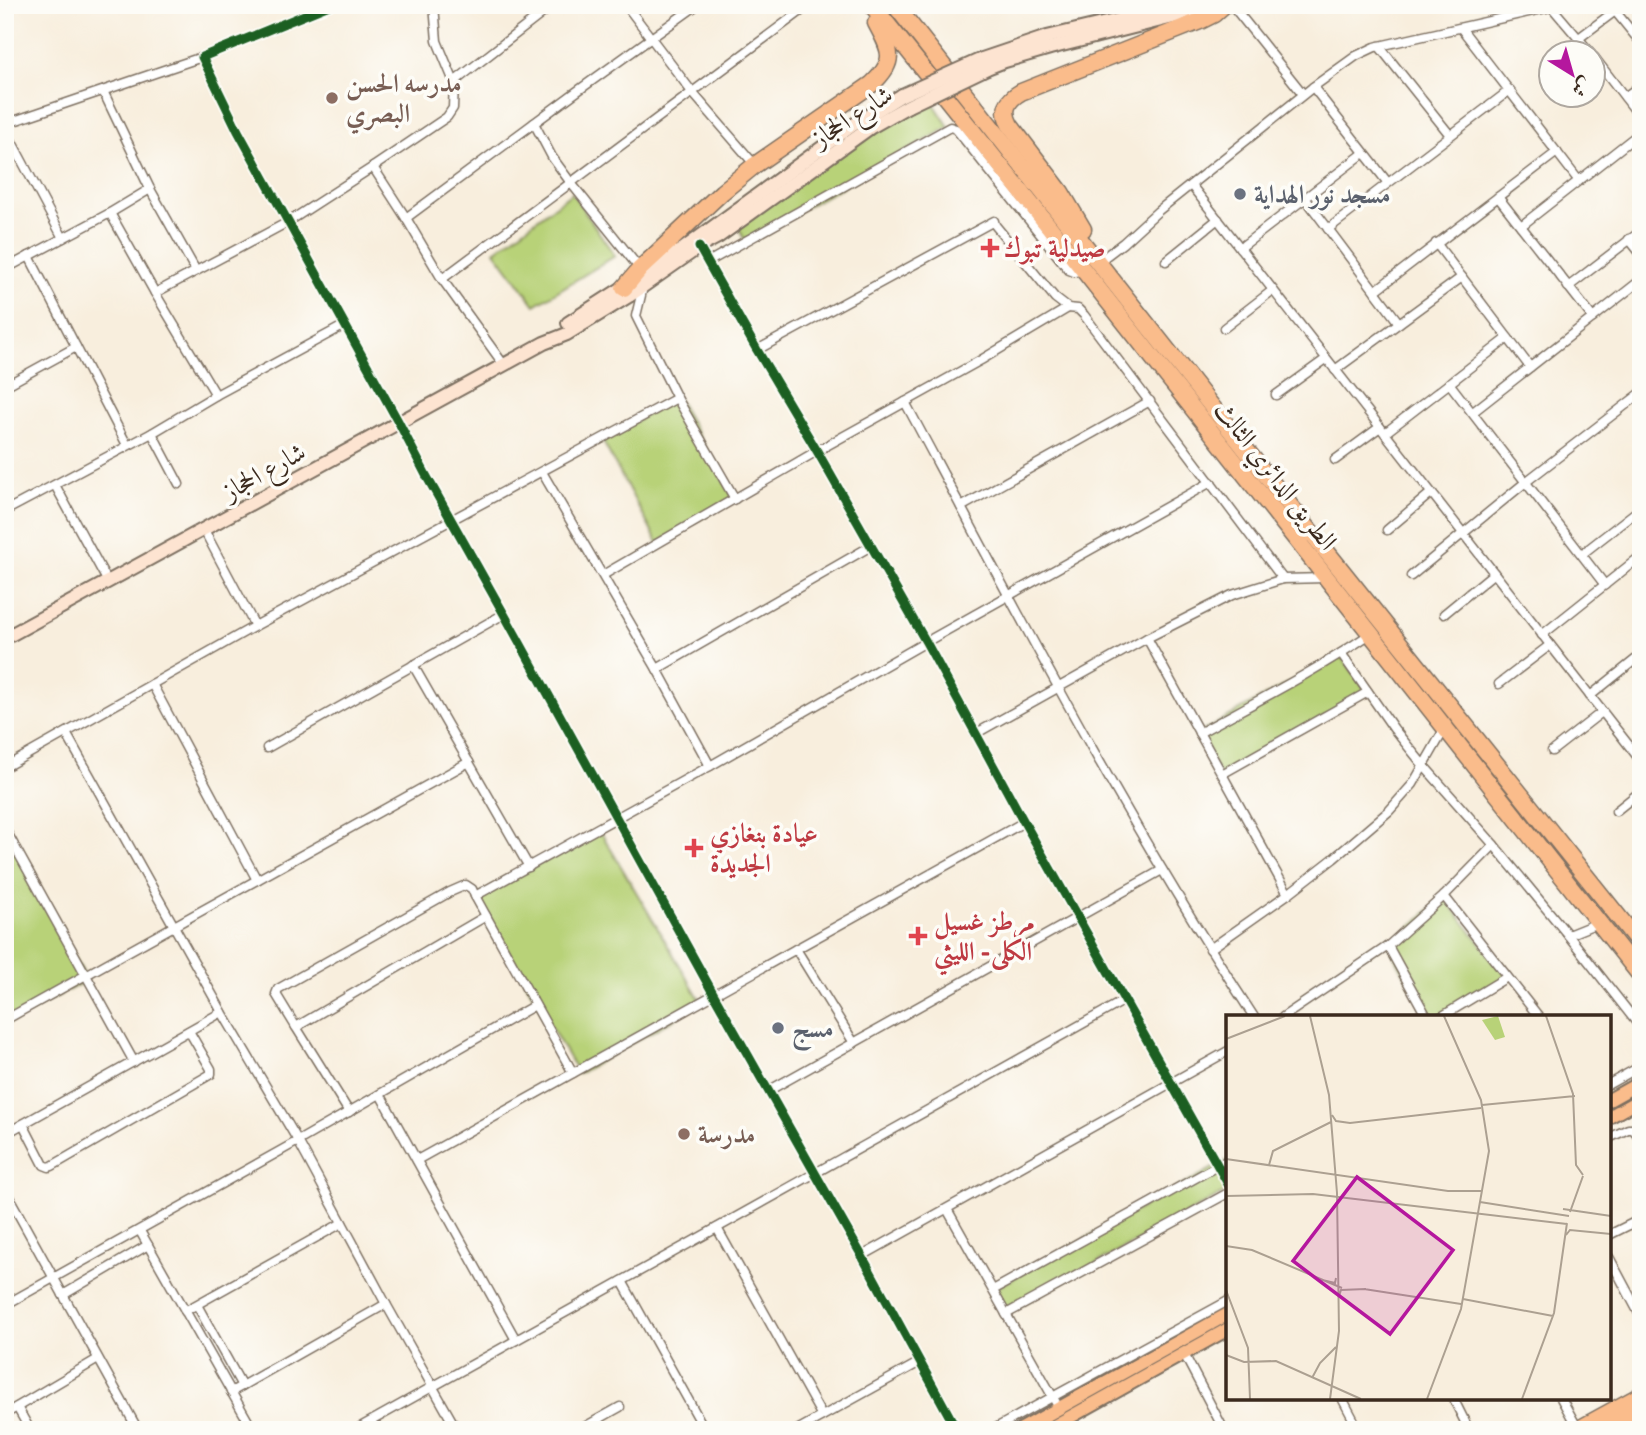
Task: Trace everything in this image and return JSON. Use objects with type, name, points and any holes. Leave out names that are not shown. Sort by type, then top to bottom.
[{"type":"highway","points":[[624,288],[640,269],[722,192],[755,165],[872,84],[884,72],[890,59],[888,44],[869,5]]},
{"type":"highway","name":"الطريق الدائري الثالث","points":[[869,5],[1083,270],[1270,492]]},
{"type":"highway","points":[[1095,258],[1062,192],[1010,125],[1007,103],[1021,92],[1200,21],[1214,14],[1222,5]]},
{"type":"highway","name":"الطريق الدائري الثالث","points":[[898,9],[1095,258],[1316,551],[1641,945]]},
{"type":"highway","name":"الطريق الدائري الثالث","points":[[1316,551],[1326,579],[1641,976]]},
{"type":"highway","points":[[1627,958],[1641,990]]},
{"type":"highway","points":[[1578,1430],[1641,1395]]},
{"type":"highway","points":[[1607,1430],[1638,1413]]},
{"type":"main road","name":"شارع الحجاز","points":[[544,343],[554,332],[683,249],[853,125],[1046,37],[1182,5]]},
{"type":"main road","name":"شارع الحجاز","points":[[984,63],[1222,5]]},
{"type":"main road","name":"شارع الحجاز","points":[[5,638],[544,343],[567,334],[718,237],[905,100]]},
{"type":"main road","points":[[1611,1099],[1641,1082]]},
{"type":"main road","points":[[1611,1116],[1641,1099]]},
{"type":"main road","points":[[1047,1430],[1061,1414],[1226,1315]]},
{"type":"main road","points":[[1020,1430],[1061,1414],[1184,1354],[1226,1330]]},
{"type":"street","points":[[63,238],[5,127],[202,57],[314,8],[329,5]]},
{"type":"street","points":[[155,293],[288,222],[447,117],[453,108],[454,82],[436,41],[434,5]]},
{"type":"street","points":[[454,82],[552,5]]},
{"type":"street","points":[[626,5],[692,92],[755,165]]},
{"type":"street","points":[[406,218],[697,5]]},
{"type":"street","points":[[442,278],[809,5]]},
{"type":"street","points":[[898,9],[917,5]]},
{"type":"street","points":[[1232,5],[1303,94]]},
{"type":"street","points":[[1095,258],[1191,185],[1303,94],[1356,56],[1380,46],[1550,6],[1578,38],[1619,8],[1637,38],[1641,38]]},
{"type":"street","points":[[1461,28],[1579,181]]},
{"type":"street","points":[[1380,46],[1450,135]]},
{"type":"street","points":[[202,57],[238,131],[427,477],[957,1430]]},
{"type":"street","points":[[1608,75],[1641,118]]},
{"type":"street","points":[[1625,97],[1641,85]]},
{"type":"street","points":[[1313,87],[1388,183]]},
{"type":"street","points":[[1328,229],[1510,90]]},
{"type":"street","points":[[103,91],[150,189],[196,271]]},
{"type":"street","points":[[534,123],[549,152],[571,183],[640,269]]},
{"type":"street","points":[[708,262],[950,127],[956,129],[1069,270],[1083,270]]},
{"type":"street","points":[[1521,226],[1641,132]]},
{"type":"street","points":[[1375,291],[1557,152]]},
{"type":"street","points":[[1240,248],[1364,153]]},
{"type":"street","points":[[373,167],[442,278],[504,365]]},
{"type":"street","points":[[1191,185],[1641,761]]},
{"type":"street","points":[[5,269],[150,189]]},
{"type":"street","points":[[1498,197],[1593,318]]},
{"type":"street","points":[[1305,198],[1399,323]]},
{"type":"street","points":[[110,213],[216,396]]},
{"type":"street","points":[[1166,261],[1218,219]]},
{"type":"street","points":[[757,350],[994,221],[1049,291],[1068,308],[1078,309],[1084,315],[1283,579]]},
{"type":"street","points":[[1568,286],[1641,231]]},
{"type":"street","points":[[1629,239],[1641,254]]},
{"type":"street","points":[[1436,243],[1530,367]]},
{"type":"street","points":[[699,247],[926,642],[1226,1180]]},
{"type":"street","points":[[29,256],[127,445]]},
{"type":"street","points":[[1335,370],[1462,277]]},
{"type":"street","points":[[1472,412],[1641,280]]},
{"type":"street","points":[[643,287],[636,316],[677,398],[734,499]]},
{"type":"street","points":[[1224,328],[1273,290]]},
{"type":"street","points":[[603,575],[1068,308]]},
{"type":"street","points":[[5,511],[152,433],[345,325]]},
{"type":"street","points":[[1335,460],[1449,383],[1508,338]]},
{"type":"street","points":[[5,386],[76,347]]},
{"type":"street","points":[[1276,395],[1326,359]]},
{"type":"street","points":[[1449,383],[1605,585]]},
{"type":"street","points":[[1411,576],[1527,481],[1641,393]]},
{"type":"street","points":[[5,767],[255,626],[677,398]]},
{"type":"street","points":[[961,507],[1150,401]]},
{"type":"street","points":[[905,402],[1009,596],[1162,870],[1253,1015]]},
{"type":"street","points":[[152,433],[179,484]]},
{"type":"street","points":[[542,471],[710,766]]},
{"type":"street","points":[[475,896],[618,818],[1211,482]]},
{"type":"street","points":[[55,485],[108,582]]},
{"type":"street","points":[[1387,530],[1432,493]]},
{"type":"street","points":[[1582,554],[1641,508]]},
{"type":"street","points":[[204,530],[255,626]]},
{"type":"street","points":[[657,669],[871,546]]},
{"type":"street","points":[[1542,635],[1641,556]]},
{"type":"street","points":[[1444,614],[1494,573]]},
{"type":"street","points":[[975,734],[1147,638],[1232,595],[1283,579],[1326,579]]},
{"type":"street","points":[[267,748],[504,614]]},
{"type":"street","points":[[1199,733],[1292,683],[1370,634]]},
{"type":"street","points":[[1147,638],[1288,894]]},
{"type":"street","points":[[1499,684],[1550,645]]},
{"type":"street","points":[[1341,653],[1394,729],[1494,845],[1641,1028]]},
{"type":"street","points":[[1590,696],[1641,655]]},
{"type":"street","points":[[413,666],[529,866]]},
{"type":"street","points":[[152,684],[257,880]]},
{"type":"street","points":[[1222,774],[1368,692]]},
{"type":"street","points":[[1552,751],[1602,712]]},
{"type":"street","points":[[1210,949],[1288,894],[1389,811],[1413,784],[1445,728]]},
{"type":"street","points":[[66,733],[222,1012],[298,1141],[457,1430]]},
{"type":"street","points":[[5,1020],[469,762]]},
{"type":"street","points":[[1616,811],[1641,791]]},
{"type":"street","points":[[416,1160],[1024,822]]},
{"type":"street","points":[[5,829],[134,1062]]},
{"type":"street","points":[[1286,1015],[1388,946],[1444,897],[1494,845]]},
{"type":"street","points":[[768,1091],[1162,870]]},
{"type":"street","points":[[349,1112],[276,992],[463,885],[469,887],[475,896],[573,1073]]},
{"type":"street","points":[[1444,897],[1537,1015]]},
{"type":"street","points":[[296,1027],[486,916]]},
{"type":"street","points":[[1568,935],[1600,922]]},
{"type":"street","points":[[1388,946],[1426,1015]]},
{"type":"street","points":[[796,949],[854,1042]]},
{"type":"street","points":[[1444,1015],[1507,976]]},
{"type":"street","points":[[355,1430],[1125,1000]]},
{"type":"street","points":[[5,1306],[535,1005]]},
{"type":"street","points":[[5,1134],[222,1012]]},
{"type":"street","points":[[23,1124],[44,1165],[52,1166],[209,1075],[211,1069],[189,1031]]},
{"type":"street","points":[[862,1256],[1226,1052]]},
{"type":"street","points":[[1611,1083],[1641,1066]]},
{"type":"street","points":[[380,1094],[516,1340]]},
{"type":"street","points":[[1611,1137],[1633,1129],[1641,1139]]},
{"type":"street","points":[[993,1290],[1226,1161]]},
{"type":"street","points":[[5,1190],[138,1430]]},
{"type":"street","points":[[1006,1314],[1226,1194]]},
{"type":"street","points":[[947,1209],[1061,1414]]},
{"type":"street","points":[[1611,1234],[1641,1219]]},
{"type":"street","points":[[185,1311],[342,1223]]},
{"type":"street","points":[[717,1228],[822,1416]]},
{"type":"street","points":[[140,1231],[253,1430]]},
{"type":"street","points":[[63,1295],[148,1245]]},
{"type":"street","points":[[1611,1262],[1641,1317]]},
{"type":"street","points":[[622,1281],[705,1430]]},
{"type":"street","points":[[992,1430],[1061,1414],[1226,1302]]},
{"type":"street","points":[[231,1392],[386,1304]]},
{"type":"street","points":[[197,1305],[242,1386]]},
{"type":"street","points":[[1184,1354],[1224,1430]]},
{"type":"street","points":[[5,1414],[98,1359]]},
{"type":"street","points":[[797,1430],[920,1362]]},
{"type":"street","points":[[1343,1400],[1359,1430]]},
{"type":"street","points":[[1454,1400],[1469,1430]]},
{"type":"street","points":[[1562,1400],[1578,1430]]},
{"type":"street","points":[[17,1407],[30,1430]]},
{"type":"street","points":[[579,1430],[620,1407]]},
{"type":"green space","points":[[929,96],[949,127],[745,241],[737,224],[870,128]]},
{"type":"green space","points":[[572,193],[615,256],[535,305],[495,251]]},
{"type":"green space","points":[[677,398],[734,499],[658,543],[602,440]]},
{"type":"green space","points":[[1340,654],[1367,692],[1220,775],[1198,734]]},
{"type":"green space","points":[[5,829],[87,980],[5,1025]]},
{"type":"green space","points":[[600,831],[702,1003],[578,1074],[477,897]]},
{"type":"green space","points":[[1444,897],[1509,979],[1444,1015],[1427,1015],[1389,946]]},
{"type":"green space","points":[[1226,1161],[1226,1192],[1003,1315],[990,1291]]},
{"type":"cycle path","points":[[329,5],[202,57],[238,131],[427,477],[957,1430]]},
{"type":"cycle path","points":[[699,247],[926,642],[1226,1180]]},
{"type":"place","name":"مدرسه الحسن البصري","points":[[332,98]]},
{"type":"place","name":"مسجد نور الهداية","points":[[1240,194]]},
{"type":"place","name":"صيدلية تبوك","points":[[990,248]]},
{"type":"place","name":"عيادة بنغازي الجديدة","points":[[694,848]]},
{"type":"place","name":"مرطز غسيل الكلى- الليثي","points":[[918,936]]},
{"type":"place","name":"مسج","points":[[778,1028]]},
{"type":"place","name":"مدرسة","points":[[684,1134]]}]
